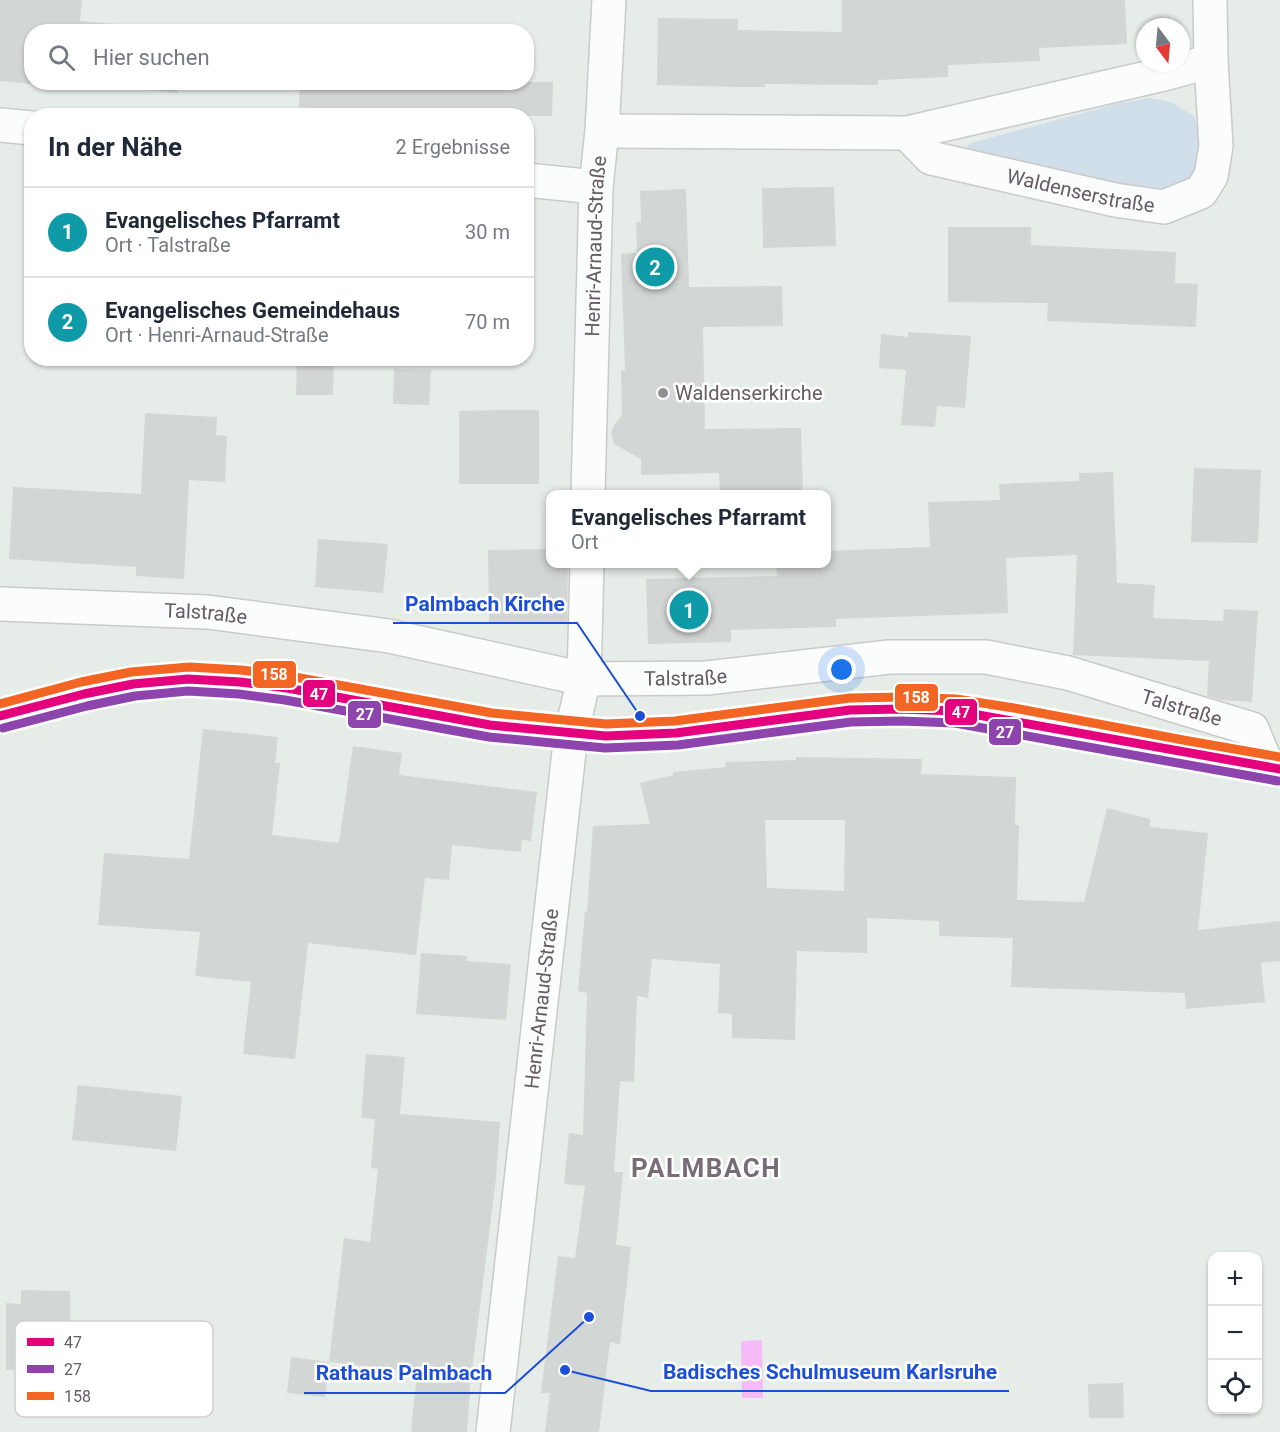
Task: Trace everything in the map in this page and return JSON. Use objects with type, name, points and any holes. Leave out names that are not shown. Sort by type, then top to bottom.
[{"type":"street","name":"Henri-Arnaud-Straße","points":[[588,490],[596,187],[602,131],[609,0]]},
{"type":"street","name":"Waldenserstraße","points":[[907,133],[931,158],[1115,200],[1164,207],[1201,192],[1211,176],[1216,146],[1210,0]]},
{"type":"street","points":[[602,131],[907,133],[1164,74],[1211,61]]},
{"type":"street","points":[[0,125],[24,127]]},
{"type":"street","points":[[534,181],[596,187]]},
{"type":"street","name":"Henri-Arnaud-Straße","points":[[493,1432],[571,734],[584,679],[587,568]]},
{"type":"street","name":"Talstraße","points":[[0,604],[207,612],[388,636],[584,679],[707,678],[889,657],[986,657],[1068,673],[1252,729],[1274,768]]},
{"type":"street","name":"Talstraße","points":[[0,716],[123,686],[188,679],[287,687],[490,725],[606,736],[676,733],[850,710],[956,711],[1274,768]]},
{"type":"shaded area","points":[[1150,98],[1171,102],[1194,116],[1203,135],[1205,152],[1188,183],[1168,189],[1130,185],[1017,163],[977,153],[967,147],[971,143],[1116,104]]},
{"type":"shaded area","points":[[762,1340],[763,1398],[742,1398],[741,1341]]},
{"type":"building","points":[[0,0],[82,0],[80,21],[114,24],[24,24],[24,83],[0,81]]},
{"type":"building","points":[[842,0],[1125,0],[1127,44],[1039,48],[1040,61],[948,65],[948,77],[878,80],[878,85],[765,84],[765,87],[737,87],[657,85],[658,18],[738,19],[738,30],[842,32]]},
{"type":"building","points":[[534,82],[553,82],[552,116],[534,116],[534,108],[299,107],[300,90],[534,90]]},
{"type":"building","points":[[146,90],[178,90],[178,93]]},
{"type":"building","points":[[834,187],[836,246],[763,248],[762,188]]},
{"type":"building","points":[[686,189],[689,287],[782,286],[783,326],[703,327],[705,429],[801,428],[803,490],[720,490],[719,473],[641,475],[641,459],[614,444],[611,433],[622,415],[621,370],[625,370],[621,254],[637,253],[636,222],[641,222],[640,191]]},
{"type":"building","points":[[948,227],[1031,227],[1031,245],[1176,252],[1175,283],[1198,284],[1196,327],[1047,321],[1048,303],[948,302]]},
{"type":"building","points":[[908,332],[971,336],[965,408],[937,406],[935,427],[901,425],[906,370],[879,368],[881,334],[908,337]]},
{"type":"building","points":[[297,366],[334,366],[333,395],[296,395]]},
{"type":"building","points":[[394,369],[431,370],[429,405],[393,404]]},
{"type":"building","points":[[539,410],[539,484],[459,484],[459,411]]},
{"type":"building","points":[[145,413],[217,417],[216,435],[227,436],[225,482],[189,480],[184,579],[136,576],[136,567],[9,559],[13,487],[141,494]]},
{"type":"building","points":[[1194,468],[1261,470],[1258,543],[1191,542]]},
{"type":"building","points":[[1113,472],[1117,583],[1155,585],[1153,618],[1223,621],[1224,609],[1258,611],[1252,702],[1221,700],[1207,696],[1209,661],[1073,655],[1077,555],[1006,558],[1008,613],[836,619],[836,627],[731,630],[731,642],[648,644],[646,579],[777,576],[776,568],[831,568],[831,551],[930,547],[928,502],[1000,500],[999,484],[1079,481],[1079,473]]},
{"type":"building","points":[[318,539],[388,544],[383,593],[315,587]]},
{"type":"building","points":[[546,549],[546,568],[568,568],[567,623],[489,623],[488,550]]},
{"type":"building","points":[[203,729],[278,737],[275,763],[280,763],[272,835],[339,843],[353,746],[402,753],[399,775],[537,792],[531,841],[522,840],[521,852],[452,845],[449,880],[425,878],[416,955],[308,943],[295,1059],[243,1054],[251,982],[195,976],[200,932],[98,925],[104,853],[189,859]]},
{"type":"building","points":[[796,757],[922,759],[921,774],[1016,777],[1015,825],[1019,825],[1017,900],[1084,902],[1107,808],[1150,819],[1150,827],[1208,833],[1198,930],[1280,921],[1280,961],[1261,963],[1265,1002],[1186,1009],[1185,993],[1011,987],[1013,938],[939,936],[939,921],[867,918],[867,953],[797,951],[795,1040],[732,1038],[732,1014],[718,1013],[720,964],[652,959],[648,998],[637,996],[634,1082],[620,1081],[614,1172],[623,1172],[616,1245],[631,1247],[620,1344],[610,1342],[599,1432],[545,1432],[550,1393],[541,1393],[558,1256],[575,1258],[585,1186],[564,1184],[569,1133],[583,1135],[587,993],[578,991],[585,911],[587,912],[593,826],[650,824],[640,783],[673,775],[673,772],[726,767],[725,762],[796,760]],"holes":[[[765,820],[845,820],[844,891],[767,888]]]},
{"type":"building","points":[[421,953],[467,956],[466,961],[511,964],[506,1020],[416,1014]]},
{"type":"building","points":[[366,1054],[405,1057],[400,1114],[500,1122],[496,1178],[469,1394],[467,1432],[411,1432],[417,1372],[329,1362],[344,1238],[370,1242],[378,1169],[371,1168],[375,1119],[361,1118]]},
{"type":"building","points":[[78,1085],[182,1096],[176,1151],[72,1140]]},
{"type":"building","points":[[21,1290],[70,1291],[70,1321],[15,1321],[15,1370],[6,1370],[6,1303],[21,1304]]},
{"type":"building","points":[[291,1357],[329,1362],[325,1397],[287,1393]]},
{"type":"building","points":[[1123,1383],[1124,1418],[1089,1418],[1088,1384]]},
{"type":"transit line","name":"158","points":[[0,704],[81,682],[131,672],[189,667],[289,676],[492,713],[606,724],[675,721],[850,698],[956,699],[1280,757]]},
{"type":"transit line","name":"47","points":[[0,716],[133,684],[188,679],[287,688],[490,725],[606,736],[676,733],[850,710],[956,711],[1280,769]]},
{"type":"transit line","name":"27","points":[[3,728],[135,696],[188,691],[285,700],[489,737],[605,748],[678,745],[851,722],[955,723],[1278,781]]},
{"type":"place","name":"Evangelisches Gemeindehaus","points":[[655,267]]},
{"type":"place","name":"Waldenserkirche","points":[[663,393]]},
{"type":"place","name":"Evangelisches Pfarramt","points":[[689,610]]},
{"type":"place","name":"Palmbach Kirche","points":[[640,716]]},
{"type":"place","name":"Rathaus Palmbach","points":[[589,1317]]},
{"type":"place","name":"Badisches Schulmuseum Karlsruhe","points":[[565,1370]]},
{"type":"district","name":"PALMBACH","points":[[706,1168]]}]
